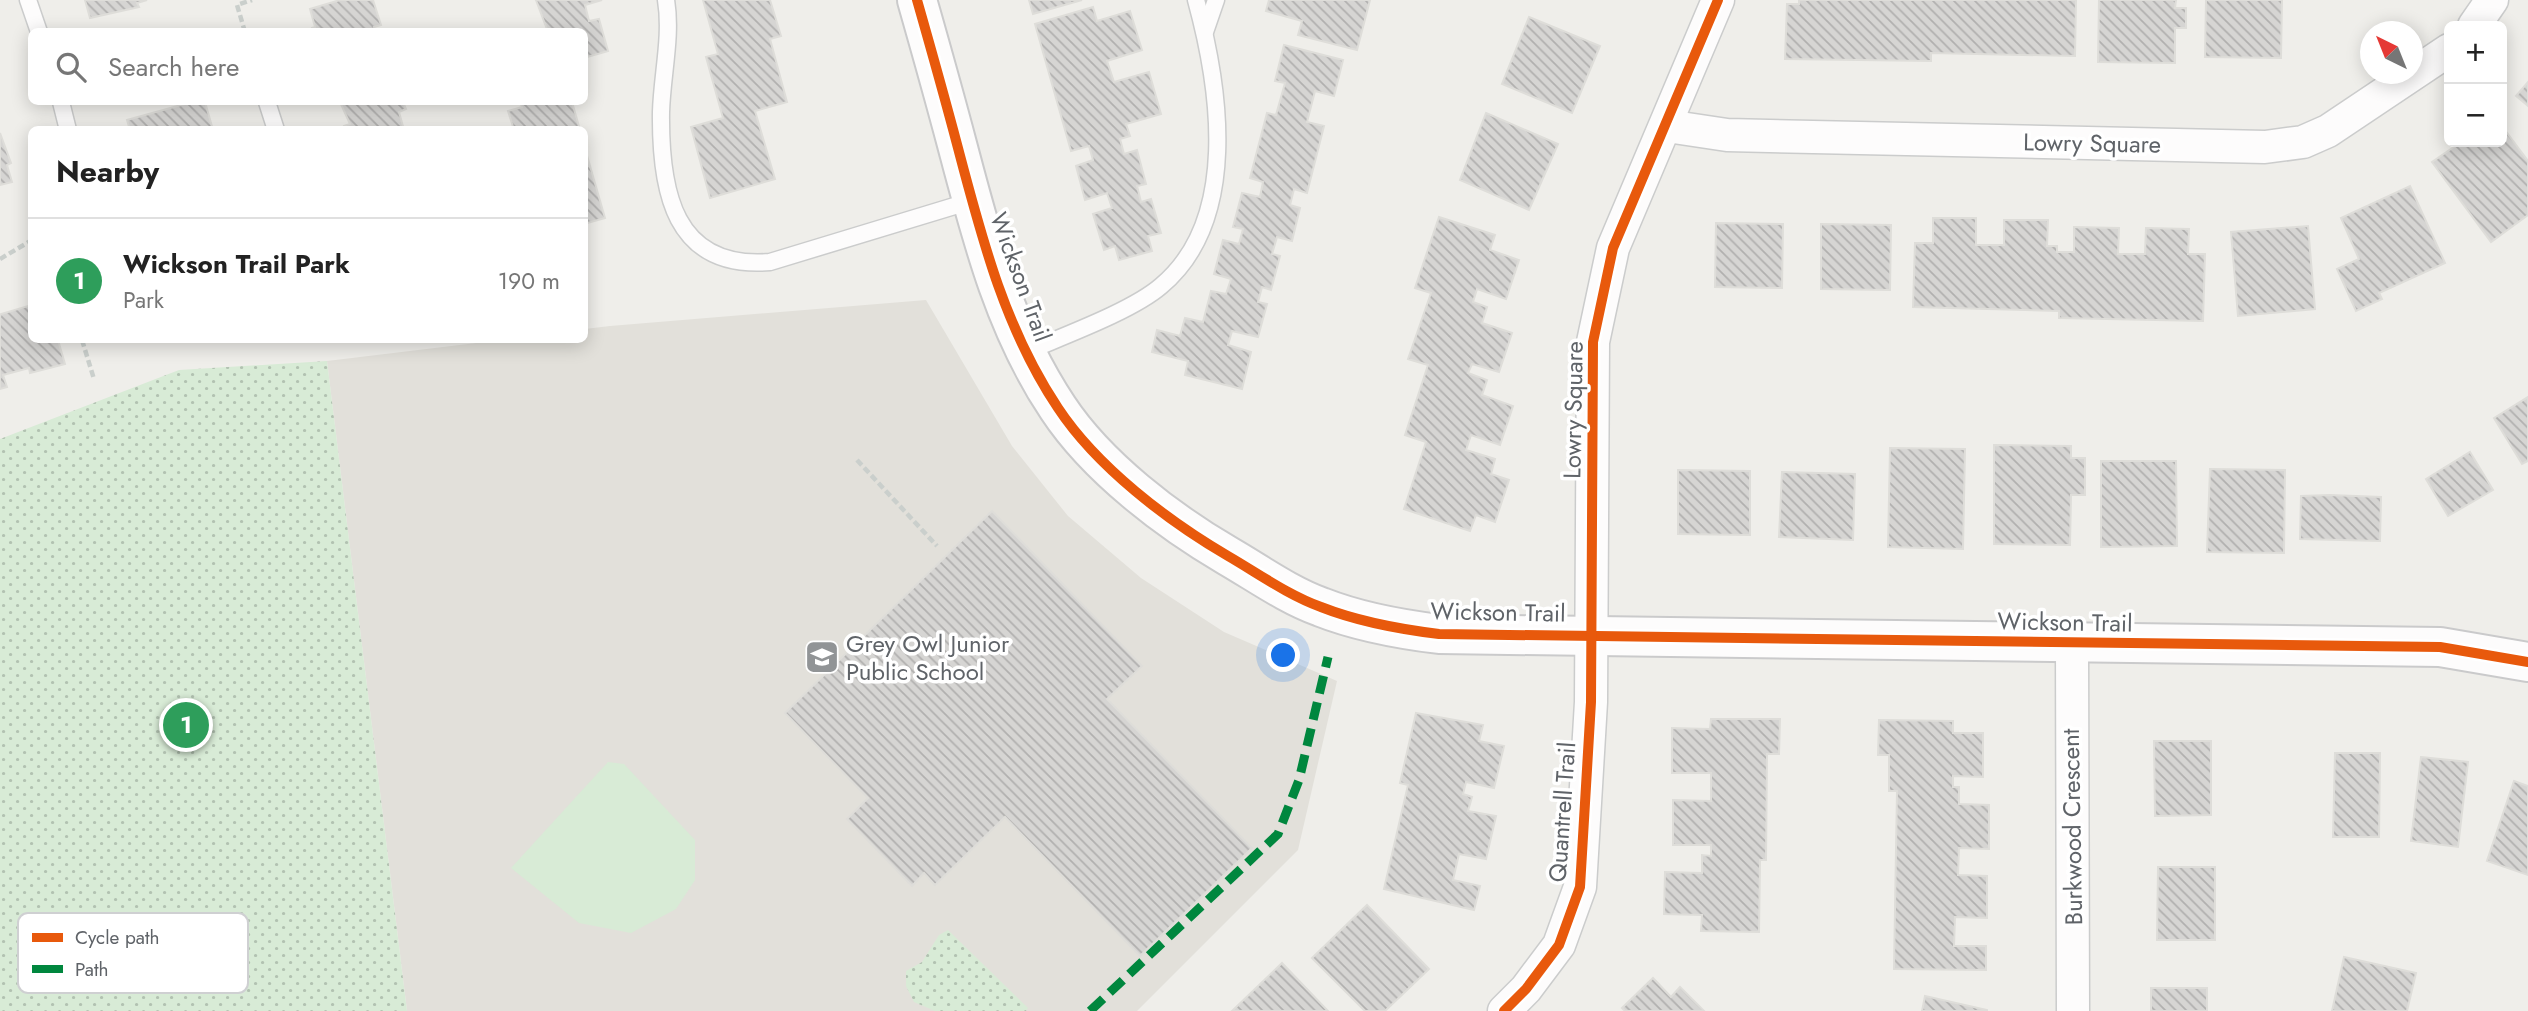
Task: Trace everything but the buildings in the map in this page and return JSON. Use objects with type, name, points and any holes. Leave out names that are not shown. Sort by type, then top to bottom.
[{"type":"street","name":"Wickson Trail","points":[[918,0],[971,201],[1007,316],[1024,354],[1059,411],[1117,476],[1177,524],[1280,588],[1321,607],[1385,627],[1439,634],[1591,634],[2440,648],[2528,660]]},
{"type":"street","name":"Lowry Square","points":[[1591,634],[1593,342],[1613,248],[1640,178],[1667,126],[1718,0]]},
{"type":"street","points":[[2477,21],[2492,0]]},
{"type":"street","name":"Lowry Square","points":[[1667,126],[1727,135],[2265,147],[2303,142],[2328,131],[2444,53]]},
{"type":"street","name":"Quantrell Trail","points":[[1504,1011],[1526,989],[1559,945],[1580,887],[1591,702],[1591,634]]},
{"type":"street","name":"Burkwood Crescent","points":[[2072,644],[2073,1011]]},
{"type":"lane","points":[[28,0],[38,28]]},
{"type":"lane","points":[[666,0],[661,113],[666,185],[677,221],[687,235],[709,253],[736,262],[770,262],[971,201]]},
{"type":"lane","points":[[1024,354],[1159,288],[1181,267],[1201,236],[1212,193],[1217,135],[1215,79],[1196,0]]},
{"type":"lane","points":[[1205,32],[1216,0]]},
{"type":"lane","points":[[62,105],[67,126]]},
{"type":"lane","points":[[268,105],[275,126]]},
{"type":"path","points":[[244,28],[237,5],[252,0]]},
{"type":"path","points":[[0,259],[28,242]]},
{"type":"path","points":[[83,343],[94,379]]},
{"type":"path","points":[[857,460],[937,546]]},
{"type":"shaded area","name":"Grey Owl Junior Public School","points":[[926,300],[1012,446],[1068,516],[1141,578],[1224,632],[1337,681],[1298,850],[1137,1011],[407,1011],[327,361],[476,343],[588,343],[588,329]]},
{"type":"green space","points":[[327,361],[407,1011],[0,1011],[0,439],[179,370]]},
{"type":"green space","points":[[608,762],[624,764],[695,840],[695,880],[676,909],[631,933],[579,923],[511,868]]},
{"type":"green space","points":[[948,930],[1028,1008],[1026,1011],[935,1011],[914,1002],[906,986],[906,971],[922,962],[939,935]]},
{"type":"marked path","points":[[1090,1011],[1278,834],[1299,780],[1328,657]]},
{"type":"cycle path","points":[[917,0],[976,216],[997,282],[1023,347],[1058,408],[1074,430],[1113,472],[1158,509],[1205,542],[1309,602],[1364,621],[1439,634],[2440,647],[2528,662]]},
{"type":"cycle path","points":[[1504,1011],[1526,989],[1559,945],[1580,887],[1591,702],[1593,342],[1613,248],[1718,0]]},
{"type":"place","name":"Grey Owl Junior Public School","points":[[822,657]]},
{"type":"place","name":"Wickson Trail Park","points":[[186,725]]}]
